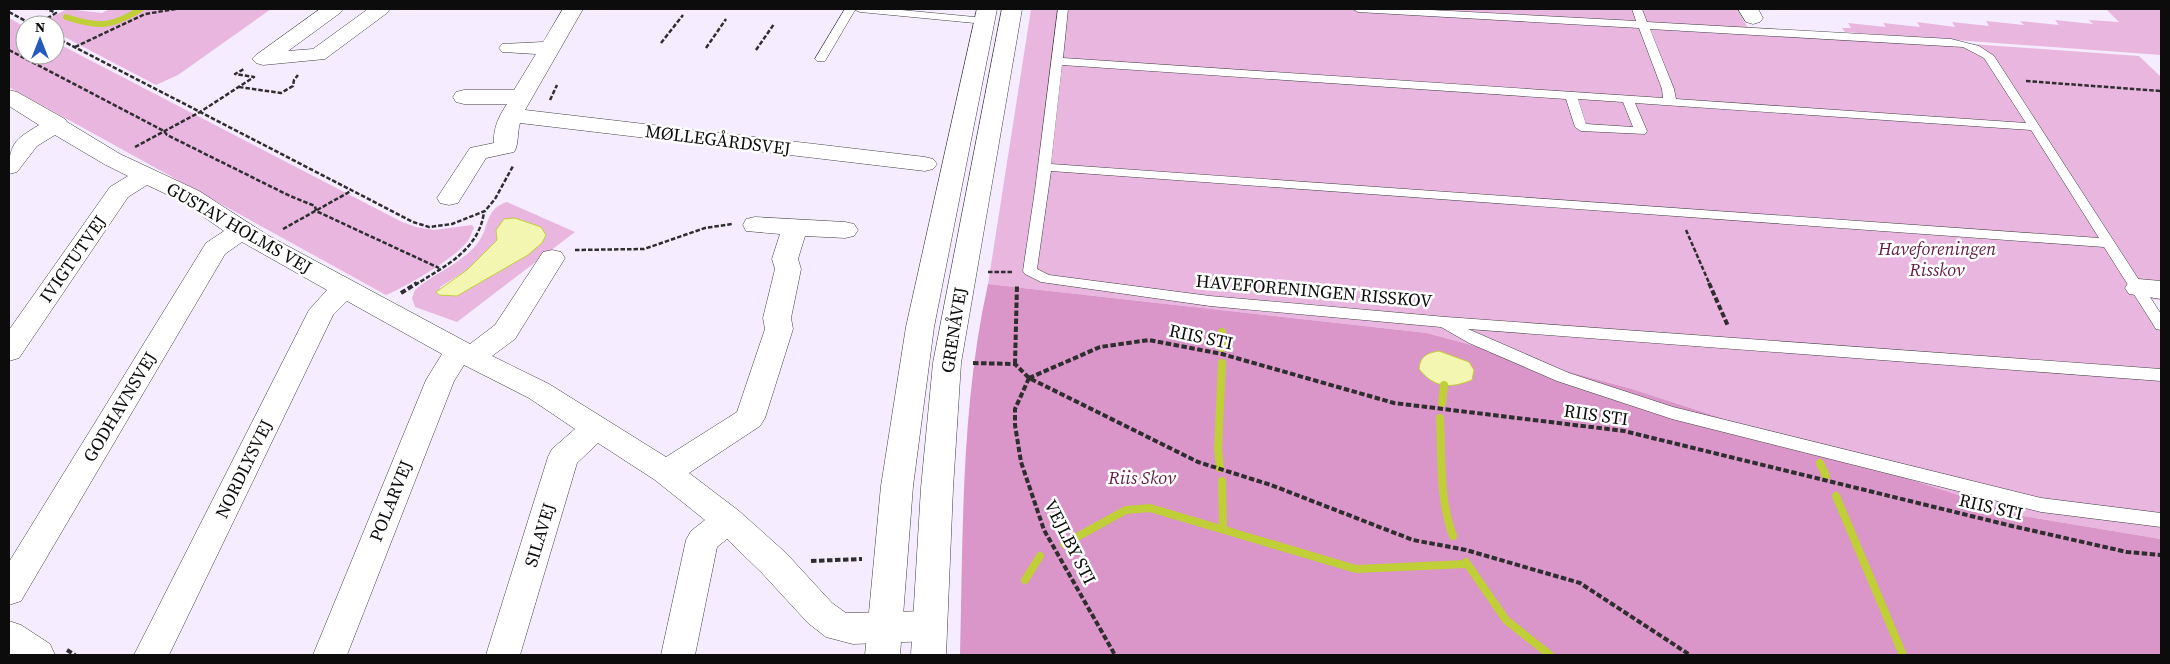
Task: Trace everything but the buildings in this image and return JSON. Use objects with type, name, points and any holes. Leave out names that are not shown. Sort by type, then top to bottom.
[{"type":"street","points":[[263,59],[333,9]]},
{"type":"street","points":[[263,59],[318,55],[380,9]]},
{"type":"street","points":[[450,198],[478,153],[506,147],[506,134],[516,106],[573,9]]},
{"type":"street","name":"GRENÅVEJ","points":[[929,641],[937,488],[947,363],[1012,9]]},
{"type":"street","name":"GRENÅVEJ","points":[[883,642],[897,486],[920,327],[986,15]]},
{"type":"street","points":[[509,48],[550,48]]},
{"type":"street","name":"MØLLEGÅRDSVEJ","points":[[464,96],[516,106],[924,164]]},
{"type":"street","name":"GUSTAV HOLMS VEJ","points":[[9,97],[57,124],[112,159],[197,200],[218,212],[250,236],[465,354],[539,391],[596,427],[666,472],[728,520],[774,564],[820,613],[838,626],[853,629],[883,642],[929,641]]},
{"type":"street","points":[[9,167],[29,142],[57,124]]},
{"type":"street","name":"IVIGTUTVEJ","points":[[9,352],[119,192],[146,176]]},
{"type":"street","points":[[755,225],[845,230]]},
{"type":"street","points":[[666,472],[750,418],[779,330],[777,318],[782,301],[782,288],[788,269],[785,259],[795,227]]},
{"type":"street","name":"GODHAVNSVEJ","points":[[9,591],[215,249],[250,236]]},
{"type":"street","points":[[465,354],[505,332],[552,258]]},
{"type":"street","name":"NORDLYSVEJ","points":[[152,655],[322,310],[344,288]]},
{"type":"street","name":"POLARVEJ","points":[[330,655],[440,380],[465,354]]},
{"type":"street","name":"SILAVEJ","points":[[503,655],[564,457],[596,427]]},
{"type":"street","points":[[678,655],[702,540],[728,520]]},
{"type":"street","points":[[9,636],[38,655]]},
{"type":"lane","points":[[821,59],[850,9]]},
{"type":"lane","name":"GRENÅVEJ","points":[[860,9],[986,15]]},
{"type":"lane","points":[[1024,272],[1042,190],[1063,9]]},
{"type":"lane","points":[[1358,9],[1951,42],[1968,45],[1988,56],[2109,243],[2150,289],[2161,325]]},
{"type":"lane","points":[[1637,9],[1668,90],[1670,102]]},
{"type":"lane","points":[[1056,61],[2035,127]]},
{"type":"lane","points":[[1571,97],[1581,127],[1641,131],[1628,101]]},
{"type":"lane","points":[[1044,167],[2109,243]]},
{"type":"lane","name":"HAVEFORENINGEN RISSKOV","points":[[1024,272],[1046,279],[1210,301],[1444,322],[1474,339],[1562,377],[1672,413],[2041,504],[2161,520]]},
{"type":"lane","points":[[1444,322],[2161,375]]},
{"type":"path","points":[[47,9],[56,13],[52,15]]},
{"type":"path","points":[[75,47],[145,14],[176,9]]},
{"type":"path","points":[[661,43],[683,15]]},
{"type":"path","points":[[706,48],[726,19]]},
{"type":"path","points":[[756,50],[774,24]]},
{"type":"path","points":[[65,42],[413,222],[429,226],[452,224],[484,211],[495,199],[515,162],[506,147]]},
{"type":"path","points":[[9,50],[164,131],[167,135],[290,196],[315,206],[316,211],[439,268]]},
{"type":"path","points":[[238,87],[281,93],[293,86],[294,80],[318,55]]},
{"type":"path","points":[[112,159],[200,112],[254,77],[235,74],[263,59]]},
{"type":"path","points":[[2003,80],[2161,91]]},
{"type":"path","points":[[250,236],[316,211],[352,190]]},
{"type":"path","points":[[381,307],[461,253],[474,241],[480,232],[484,211]]},
{"type":"path","points":[[1678,212],[1736,344]]},
{"type":"path","points":[[552,258],[566,258],[568,254],[577,249],[644,249],[705,228],[733,224],[755,225]]},
{"type":"path","points":[[963,272],[1024,272],[1015,364]]},
{"type":"path","name":"RIIS STI","points":[[1029,378],[1100,347],[1149,340],[1222,354],[1394,403],[1624,431],[2012,526],[2127,552],[2161,554]]},
{"type":"path","points":[[947,363],[1015,364],[1029,378],[1198,462],[1271,485],[1413,540],[1466,550],[1580,583],[1690,655]]},
{"type":"path","name":"VEJLBY STI","points":[[1029,378],[1015,409],[1015,425],[1021,462],[1044,530],[1115,655]]},
{"type":"path","points":[[774,564],[890,557]]},
{"type":"green space","points":[[67,9],[102,13],[110,9],[271,9],[178,75],[156,85],[65,37],[65,15],[56,15]]},
{"type":"green space","name":"Haveforeningen Risskov","points":[[1031,9],[1737,9],[1748,28],[2139,56],[2161,77],[2161,300],[2152,299],[2161,314],[2161,539],[2023,516],[1632,389],[1427,333],[988,284]]},
{"type":"green space","points":[[2106,9],[2161,9],[2161,55],[1845,32],[1842,28],[1851,28],[1848,23],[1886,27],[1883,23],[1920,27],[1917,22],[1955,27],[1952,22],[1989,26],[1986,21],[2024,25],[2020,21],[2059,25],[2055,20],[2093,24],[2089,20],[2119,22]]},
{"type":"green space","points":[[9,18],[15,21],[15,65],[65,65],[65,47],[402,222],[434,230],[472,225],[474,228],[470,238],[455,254],[418,278],[386,295],[9,87]]},
{"type":"green space","points":[[507,202],[575,232],[457,322],[415,307],[412,298],[415,290],[471,251],[481,238],[494,209]],"holes":[[[497,240],[457,296],[439,295],[440,287],[467,270]]]},
{"type":"green space","name":"Riis Skov","points":[[988,284],[1427,333],[1632,389],[2023,516],[2161,539],[2161,655],[960,655],[963,515],[968,422],[979,330]]},
{"type":"shaded area","points":[[515,218],[541,227],[546,235],[542,243],[528,255],[457,296],[439,295],[436,292],[467,270],[497,240],[496,230],[504,219]]},
{"type":"shaded area","points":[[1439,351],[1469,362],[1474,370],[1472,380],[1457,385],[1443,385],[1425,375],[1419,369],[1421,361],[1428,354]]},
{"type":"waterway","points":[[66,17],[87,23],[105,24],[131,15],[141,9]]},
{"type":"waterway","points":[[1222,332],[1222,348]]},
{"type":"waterway","points":[[1220,468],[1218,449],[1222,363]]},
{"type":"waterway","points":[[1442,403],[1444,385]]},
{"type":"waterway","points":[[1440,418],[1443,493],[1453,536]]},
{"type":"waterway","points":[[1820,463],[1826,476]]},
{"type":"waterway","points":[[1222,481],[1223,529]]},
{"type":"waterway","points":[[1836,496],[1903,655]]},
{"type":"waterway","points":[[1064,544],[1126,510],[1150,508],[1356,569],[1467,564]]},
{"type":"waterway","points":[[1025,580],[1040,556]]},
{"type":"waterway","points":[[1466,562],[1506,620],[1550,655]]}]
